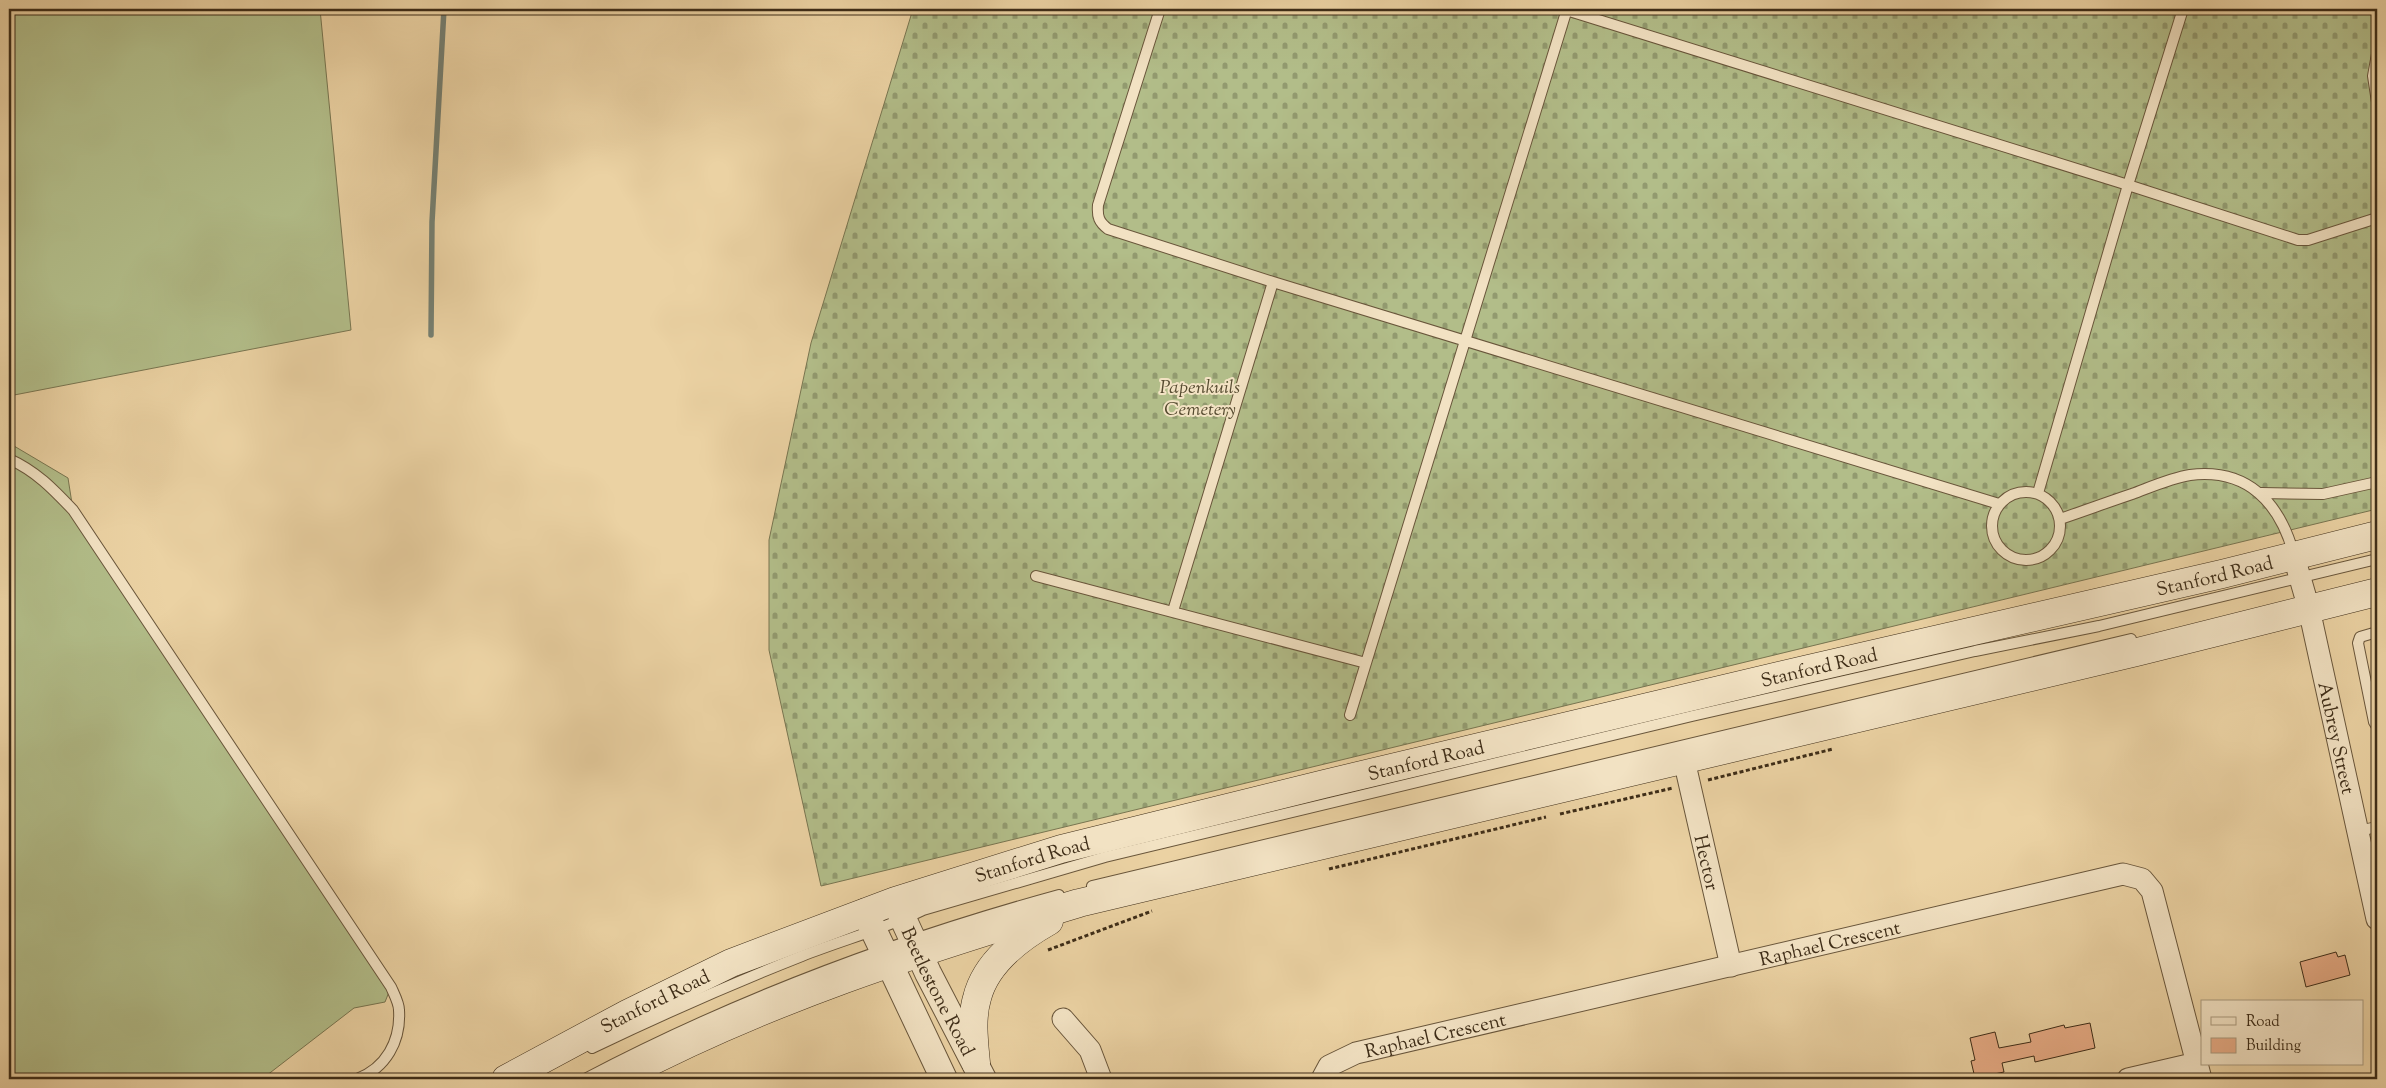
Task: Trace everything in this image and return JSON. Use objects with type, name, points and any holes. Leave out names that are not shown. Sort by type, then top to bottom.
[{"type":"main road","name":"Stanford Road","points":[[617,1079],[728,1026],[877,938],[907,928],[1061,849],[1324,784],[1808,669],[2298,566],[2377,535]]},
{"type":"main road","name":"Stanford Road","points":[[506,1079],[693,980],[731,963],[877,938],[907,928],[1687,772],[2155,648],[2304,602],[2377,592]]},
{"type":"main road","points":[[980,1071],[974,1011],[977,996],[991,968],[1004,952],[1078,894]]},
{"type":"street","name":"Aubrey Street","points":[[2298,566],[2304,602],[2368,829],[2377,919]]},
{"type":"street","name":"Hector","points":[[1687,772],[1731,966]]},
{"type":"street","name":"Raphael Crescent","points":[[1322,1079],[1329,1066],[1356,1053],[2112,875],[2123,874],[2142,879],[2152,891],[2199,1071]]},
{"type":"street","name":"Beetlestone Road","points":[[907,928],[980,1071]]},
{"type":"street","name":"Beetlestone Road","points":[[877,938],[944,1079]]},
{"type":"street","points":[[1063,1019],[1090,1050],[1101,1079]]},
{"type":"street","points":[[2128,1079],[2199,1071]]},
{"type":"lane","points":[[1160,9],[1098,205],[1097,215],[1100,223],[1108,230],[1999,504]]},
{"type":"lane","points":[[1350,715],[1565,9],[2298,240],[2308,240],[2377,218]]},
{"type":"lane","points":[[2038,493],[2128,185],[2182,9]]},
{"type":"lane","points":[[2377,54],[2373,76],[2377,102]]},
{"type":"lane","points":[[1173,611],[1273,282]]},
{"type":"lane","points":[[9,459],[28,467],[44,480],[73,510],[391,987],[399,1008],[391,1052],[381,1066],[370,1074],[357,1079]]},
{"type":"lane","points":[[2060,519],[2190,475],[2228,477],[2246,483],[2261,493],[2287,530],[2298,566],[2377,560]]},
{"type":"lane","points":[[2261,493],[2323,494],[2377,482]]},
{"type":"lane","points":[[2017,492],[2038,493],[2048,499],[2056,508],[2060,519],[2057,540],[2051,550],[2033,560],[2012,558],[2003,552],[1992,534],[1991,523],[1999,504],[2017,492]]},
{"type":"lane","points":[[1036,576],[1366,663]]},
{"type":"lane","points":[[2377,632],[2360,637],[2358,643],[2374,722],[2377,727]]},
{"type":"lane","points":[[1078,894],[2141,637]]},
{"type":"lane","points":[[584,1051],[638,1025],[751,977],[877,938]]},
{"type":"lane","points":[[585,1079],[670,1036],[743,1004],[877,938]]},
{"type":"path","points":[[1558,814],[1687,772],[1842,747]]},
{"type":"path","points":[[1328,869],[1549,817]]},
{"type":"path","points":[[1042,952],[1153,910]]},
{"type":"green space","points":[[9,9],[320,9],[351,330],[9,396]]},
{"type":"green space","name":"Papenkuils Cemetery","points":[[913,9],[2377,9],[2377,509],[821,886],[769,650],[769,540],[811,343]]},
{"type":"green space","points":[[9,443],[68,478],[73,510],[391,987],[385,1002],[354,1008],[262,1079],[9,1079]]},
{"type":"building","points":[[2336,952],[2338,957],[2345,955],[2350,975],[2306,987],[2300,962]]},
{"type":"building","points":[[2090,1023],[2095,1048],[2035,1062],[2034,1056],[2002,1063],[2004,1072],[1975,1078],[1971,1061],[1975,1060],[1970,1038],[1995,1032],[1999,1048],[2031,1042],[2029,1034],[2064,1025],[2065,1028]]},
{"type":"waterway","points":[[431,335],[432,222],[444,9]]}]
